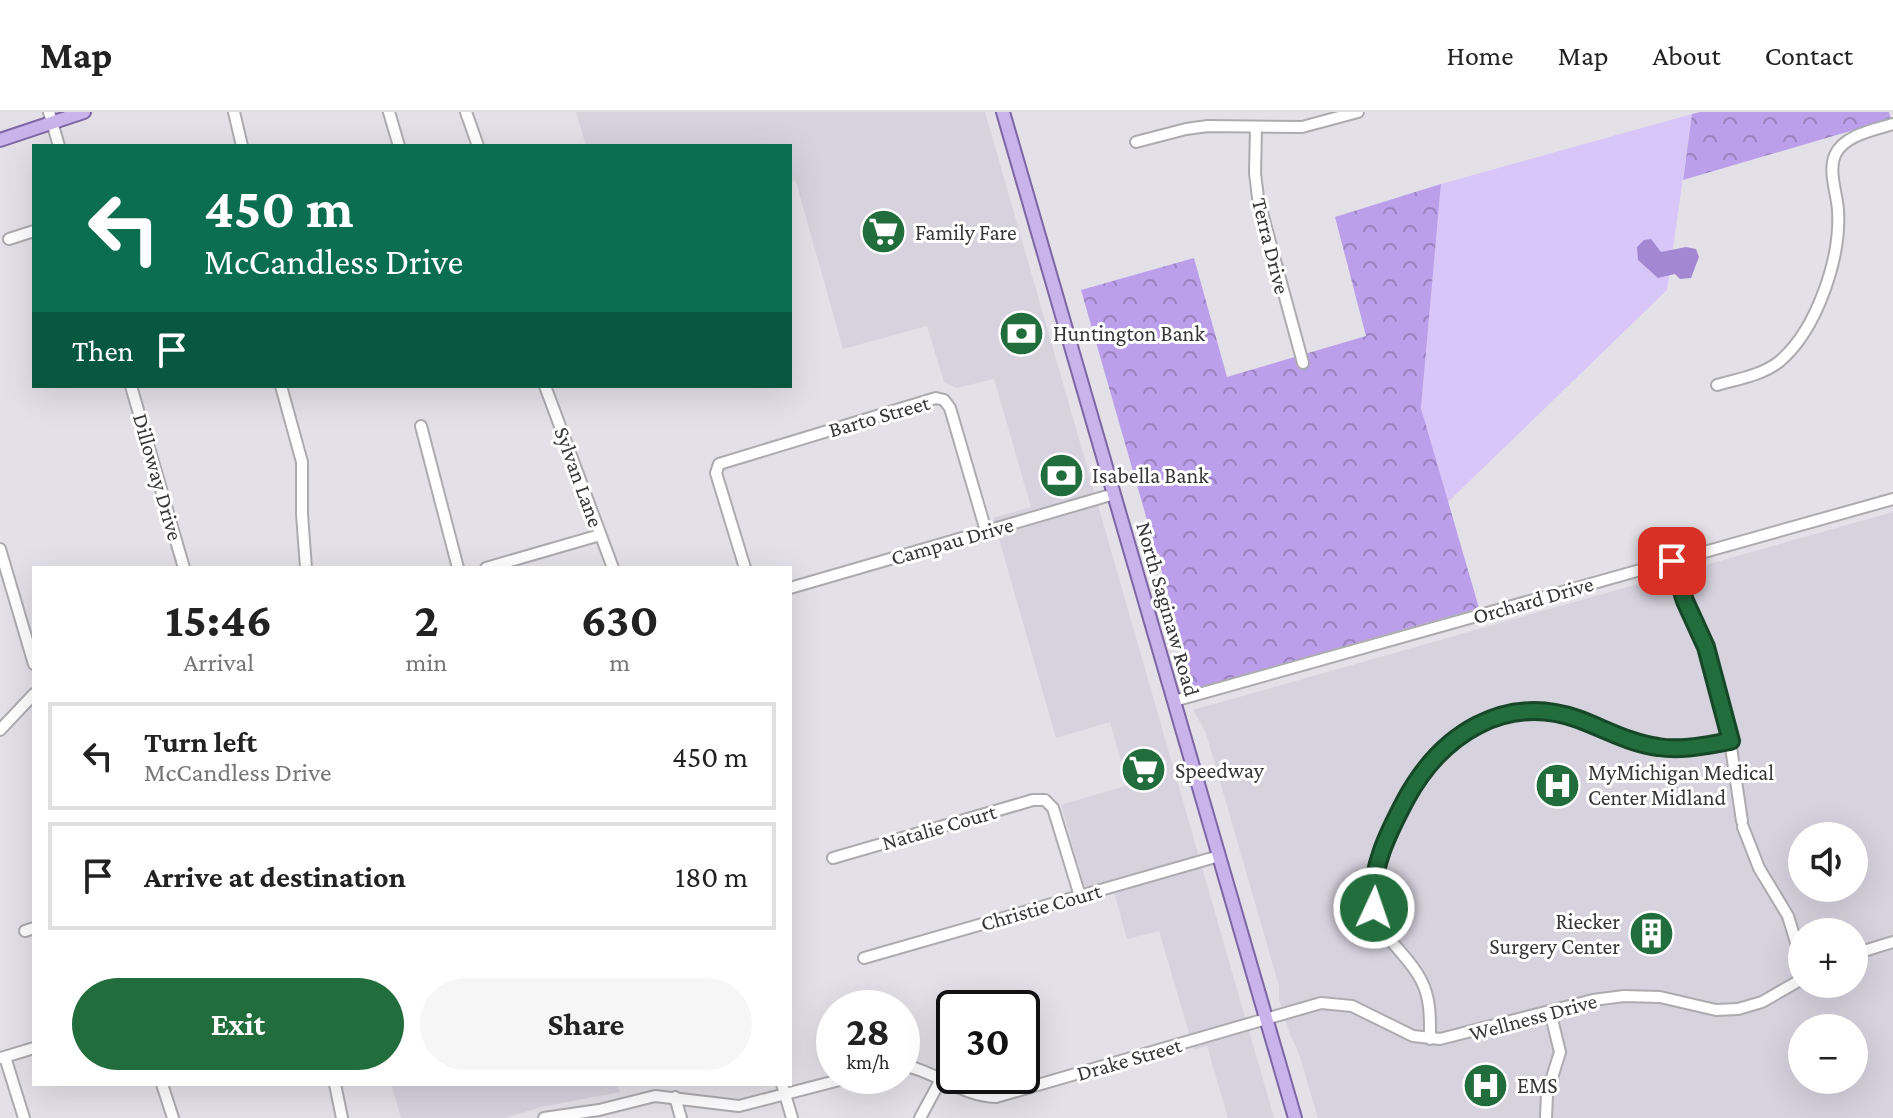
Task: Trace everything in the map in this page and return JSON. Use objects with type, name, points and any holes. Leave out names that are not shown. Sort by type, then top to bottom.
[{"type":"main road","points":[[0,140],[51,117],[84,112]]},
{"type":"main road","name":"North Saginaw Road","points":[[1003,112],[1295,1118]]},
{"type":"street","points":[[234,112],[242,144]]},
{"type":"street","points":[[389,112],[398,144]]},
{"type":"street","points":[[466,112],[477,144]]},
{"type":"street","points":[[1136,142],[1197,128],[1302,127],[1325,116],[1358,112]]},
{"type":"street","points":[[51,117],[58,144]]},
{"type":"street","points":[[1717,385],[1753,375],[1778,363],[1804,332],[1832,271],[1839,213],[1833,169],[1835,155],[1847,141],[1893,124]]},
{"type":"street","name":"Terra Drive","points":[[1256,127],[1258,198],[1303,363]]},
{"type":"street","points":[[9,239],[32,232]]},
{"type":"street","name":"Dilloway Drive","points":[[132,388],[183,566]]},
{"type":"street","points":[[282,388],[302,462],[306,566]]},
{"type":"street","name":"Sylvan Lane","points":[[546,388],[612,566]]},
{"type":"street","name":"Barto Street","points":[[744,566],[716,473],[719,464],[936,398],[944,400],[950,408],[986,531]]},
{"type":"street","points":[[421,426],[457,566]]},
{"type":"street","name":"Campau Drive","points":[[792,587],[1114,494]]},
{"type":"street","name":"Orchard Drive","points":[[1174,701],[1893,499]]},
{"type":"street","points":[[493,566],[600,535]]},
{"type":"street","points":[[0,549],[32,657]]},
{"type":"street","points":[[1672,561],[1685,601],[1706,647],[1731,741],[1743,824],[1759,868],[1789,918]]},
{"type":"street","points":[[0,730],[32,696]]},
{"type":"street","points":[[1430,1039],[1426,990],[1417,973],[1381,929],[1374,908],[1373,887],[1376,867],[1401,808],[1422,774],[1446,745],[1468,729],[1491,719],[1536,711],[1569,716],[1637,743],[1659,748],[1731,741]]},
{"type":"street","name":"Natalie Court","points":[[833,858],[1033,800],[1045,800],[1053,808],[1080,896]]},
{"type":"street","name":"Christie Court","points":[[864,958],[1219,856]]},
{"type":"street","points":[[1868,950],[1893,942]]},
{"type":"street","name":"Wellness Drive","points":[[1266,1019],[1315,1004],[1339,1003],[1358,1008],[1403,1032],[1430,1039],[1454,1037],[1602,998],[1637,995],[1716,1010],[1738,1009],[1762,1002],[1788,987]]},
{"type":"street","points":[[1546,1118],[1547,1094],[1560,1052],[1550,1011]]},
{"type":"street","name":"Drake Street","points":[[1040,1084],[1266,1019]]},
{"type":"street","points":[[24,1118],[3,1058],[32,1049]]},
{"type":"street","points":[[163,1086],[173,1118]]},
{"type":"street","points":[[335,1086],[342,1118]]},
{"type":"street","points":[[782,1086],[792,1118]]},
{"type":"street","points":[[544,1118],[599,1110],[642,1098],[675,1097],[721,1106],[739,1106],[816,1087]]},
{"type":"street","points":[[920,1118],[936,1088]]},
{"type":"street","name":"Drake Street","points":[[972,1094],[996,1097],[1006,1094]]},
{"type":"street","points":[[675,1097],[681,1118]]},
{"type":"shaded area","points":[[576,112],[985,112],[1274,1118],[1228,1118],[1207,1046],[1194,1050],[1159,931],[1127,939],[1111,881],[1087,888],[1084,885],[1061,805],[1128,785],[1110,722],[1056,738],[993,518],[1031,507],[994,379],[956,388],[944,382],[927,326],[843,349],[796,182],[792,181],[792,144],[585,144]]},
{"type":"shaded area","points":[[1692,114],[1667,290],[1448,502],[1421,408],[1441,184]]},
{"type":"shaded area","points":[[1651,239],[1661,252],[1686,247],[1696,249],[1699,257],[1691,278],[1680,279],[1675,274],[1658,278],[1638,260],[1637,247],[1644,240]]},
{"type":"shaded area","name":"MyMichigan Medical Center Midland","points":[[1893,512],[1893,1118],[1318,1118],[1279,1000],[1279,986],[1206,733],[1193,710]]},
{"type":"shaded area","points":[[392,1086],[618,1086],[620,1092],[541,1107],[505,1118],[401,1118]]},
{"type":"green space","points":[[1889,112],[1891,119],[1683,180],[1692,114]]},
{"type":"green space","points":[[1441,184],[1421,408],[1479,608],[1190,690],[1182,642],[1081,290],[1194,258],[1227,377],[1366,336],[1335,217]]},
{"type":"place","name":"Family Fare","points":[[884,232]]},
{"type":"place","name":"Huntington Bank","points":[[1022,333]]},
{"type":"place","name":"Isabella Bank","points":[[1061,475]]},
{"type":"place","name":"Speedway","points":[[1144,770]]},
{"type":"place","name":"MyMichigan Medical Center Midland","points":[[1557,785]]},
{"type":"place","name":"Riecker Surgery Center","points":[[1651,934]]},
{"type":"place","name":"EMS","points":[[1486,1085]]},
{"type":"route","points":[[1374,908],[1372,898],[1376,867],[1409,794],[1446,745],[1480,723],[1525,711],[1547,712],[1577,719],[1637,743],[1659,748],[1731,741],[1706,647],[1685,601],[1672,561]]}]
